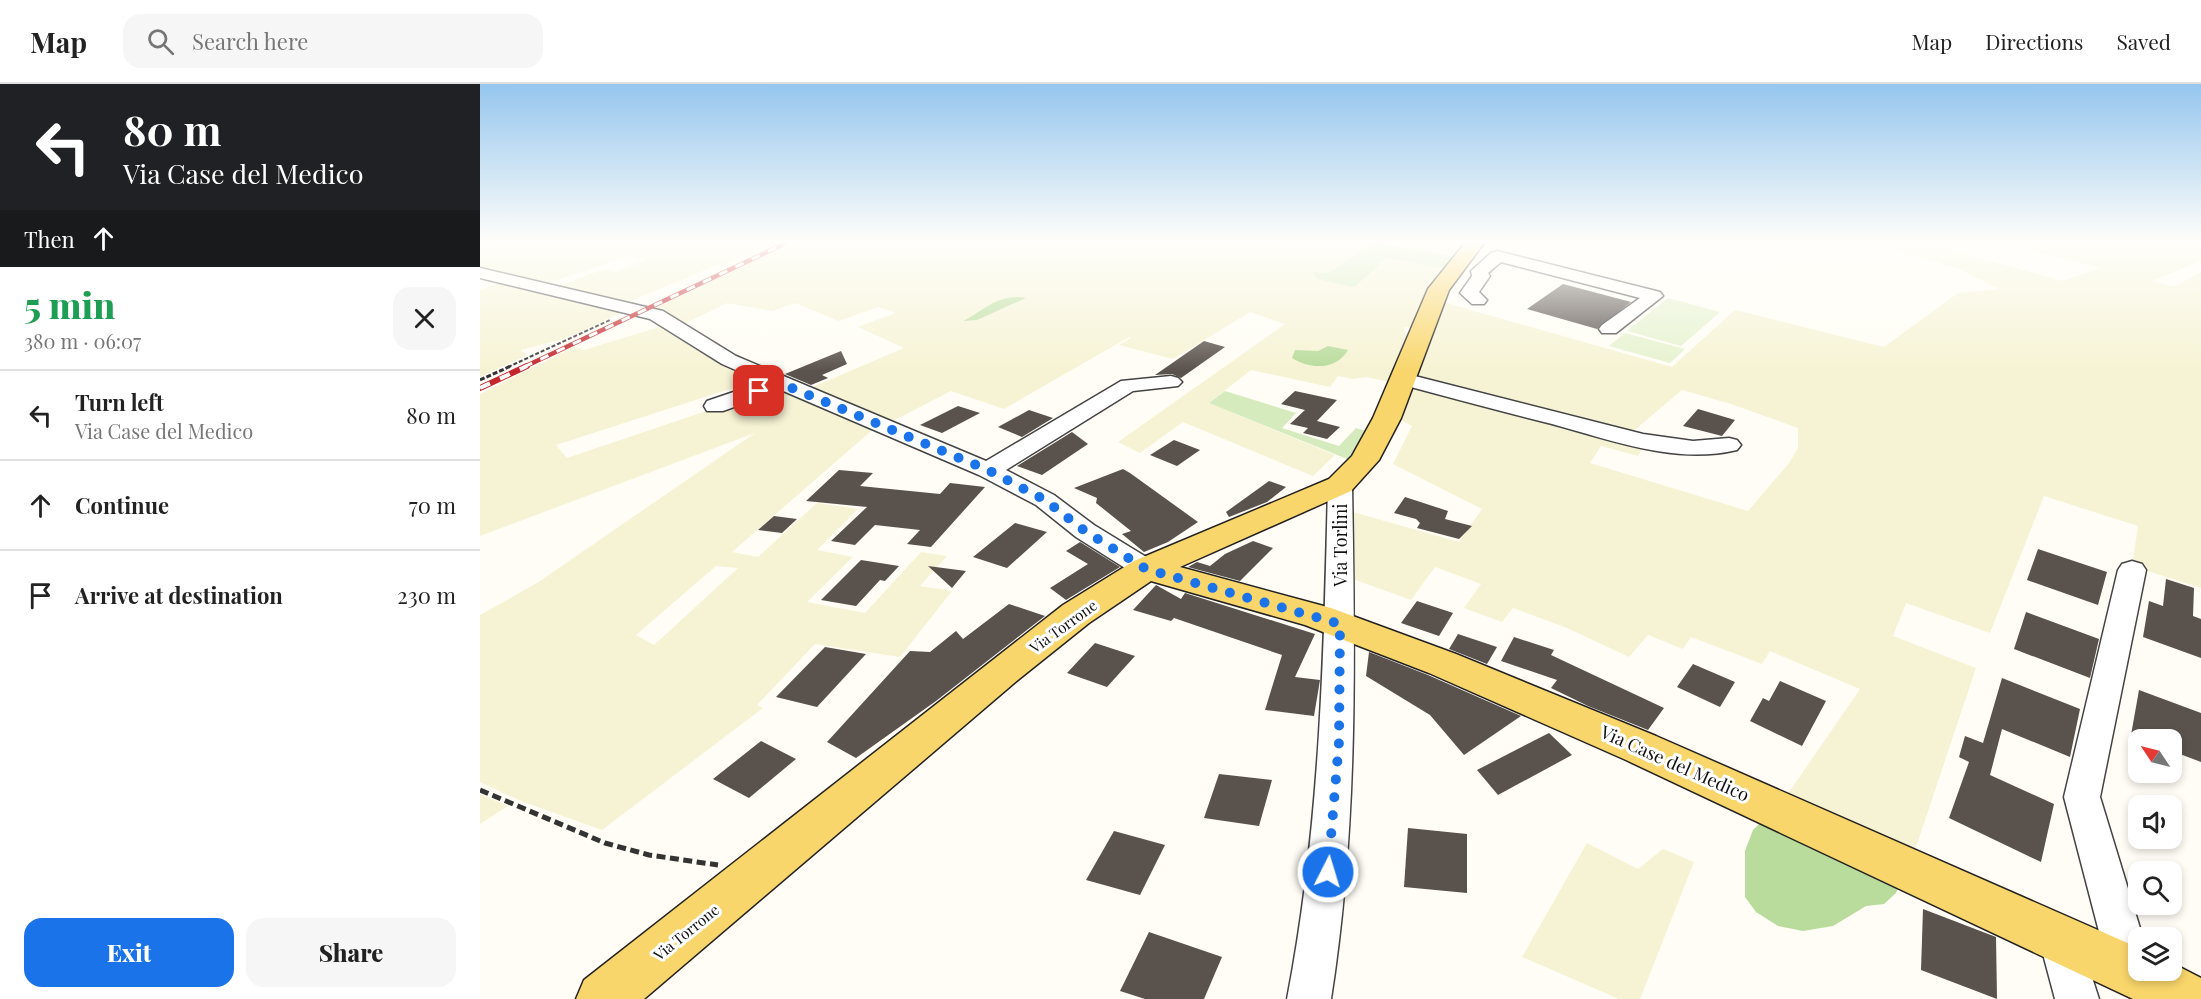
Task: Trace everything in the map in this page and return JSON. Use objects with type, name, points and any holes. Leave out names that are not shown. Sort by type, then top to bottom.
[{"type":"main road","name":"Via Torrone","points":[[603,999],[1005,669],[1076,614],[1146,569],[1340,485],[1364,460],[1387,418],[1436,294],[1447,286]]},
{"type":"main road","name":"Via Case del Medico","points":[[1146,569],[1340,624],[1506,689],[1698,773],[2128,969]]},
{"type":"main road","name":"Via Case del Medico","points":[[2152,981],[2186,999]]},
{"type":"street","points":[[532,286],[656,315],[729,360],[988,470],[1045,500],[1085,531],[1146,569]]},
{"type":"street","points":[[1471,286],[1469,293],[1478,300]]},
{"type":"street","points":[[1609,328],[1654,296],[1614,286]]},
{"type":"street","points":[[1402,379],[1642,441],[1693,448],[1730,445]]},
{"type":"street","points":[[988,470],[1128,385],[1171,382]]},
{"type":"street","points":[[715,406],[780,383]]},
{"type":"street","name":"Via Torlini","points":[[1309,999],[1322,936],[1338,753],[1340,485]]},
{"type":"street","points":[[2128,959],[2082,797],[2132,570]]},
{"type":"street","points":[[2060,939],[2077,999]]},
{"type":"path","points":[[480,380],[631,310]]},
{"type":"path","points":[[480,790],[570,830],[650,855],[707,861],[753,878]]},
{"type":"shaded area","points":[[492,286],[526,286],[627,310],[567,338],[520,350],[527,355],[480,377],[480,290]]},
{"type":"shaded area","points":[[560,286],[667,286],[630,301],[557,287]]},
{"type":"shaded area","points":[[702,286],[1437,286],[1413,328],[1404,327],[1407,341],[1394,383],[1366,377],[1353,379],[1338,376],[1330,387],[1251,370],[1209,403],[1335,455],[1313,476],[1183,422],[1140,453],[1118,442],[1285,324],[1250,312],[1173,359],[1119,345],[1131,338],[1129,337],[1004,409],[951,391],[891,422],[808,389],[904,348],[858,327],[896,313],[878,307],[839,321],[795,303],[772,311],[727,303],[682,325],[655,308]]},
{"type":"shaded area","points":[[1992,286],[2201,286],[2201,588],[2132,566],[2138,526],[2044,496],[1990,633],[1906,603],[1893,636],[1976,668],[1913,856],[1785,798],[1860,689],[1770,651],[1762,664],[1691,637],[1683,649],[1648,635],[1629,657],[1567,628],[1513,608],[1502,622],[1464,608],[1481,584],[1435,567],[1411,600],[1353,579],[1353,512],[1459,542],[1482,509],[1393,464],[1412,426],[1397,418],[1411,382],[1645,444],[1638,456],[1601,446],[1590,463],[1748,511],[1789,463],[1798,448],[1798,428],[1731,404],[1682,390],[1630,434],[1414,377],[1439,301],[1672,367],[1735,310],[1884,347],[1958,293],[1999,289]]},
{"type":"shaded area","points":[[666,325],[761,379],[556,445],[567,458],[780,386],[877,426],[732,552],[758,557],[817,503],[858,509],[817,550],[853,557],[807,602],[865,613],[921,552],[947,556],[920,586],[952,591],[900,657],[815,644],[757,705],[763,708],[602,830],[521,801],[480,782],[480,615],[537,583],[755,433],[480,536],[480,394],[574,347],[584,350]],"holes":[[[716,566],[738,568],[654,645],[636,635]]]},
{"type":"shaded area","points":[[480,794],[508,806],[480,824]]},
{"type":"shaded area","points":[[1587,843],[1638,869],[1663,849],[1694,862],[1640,999],[1619,999],[1522,957]]},
{"type":"green space","points":[[1017,297],[1026,298],[977,320],[963,321],[995,302]]},
{"type":"green space","points":[[1668,298],[1720,312],[1681,346],[1627,331]]},
{"type":"green space","points":[[1625,333],[1685,349],[1670,363],[1609,346]]},
{"type":"green space","points":[[1328,346],[1348,350],[1337,362],[1322,366],[1306,364],[1292,358],[1295,350],[1318,351]]},
{"type":"green space","points":[[1225,391],[1296,413],[1282,428],[1339,446],[1356,428],[1373,433],[1352,461],[1209,403]]},
{"type":"green space","points":[[1770,813],[1904,874],[1896,893],[1884,904],[1866,906],[1833,926],[1803,931],[1778,926],[1756,912],[1745,897],[1745,851],[1753,830]]},
{"type":"building","points":[[1561,286],[1569,286],[1631,302],[1597,329],[1527,309]]},
{"type":"building","points":[[1204,341],[1225,347],[1181,378],[1172,374],[1155,375]]},
{"type":"building","points":[[841,351],[847,364],[822,375],[828,378],[811,385],[785,374]]},
{"type":"building","points":[[1295,391],[1337,400],[1317,421],[1340,427],[1327,439],[1303,433],[1308,428],[1290,424],[1305,410],[1281,404]]},
{"type":"building","points":[[958,406],[980,413],[942,433],[920,425]]},
{"type":"building","points":[[1698,409],[1735,420],[1722,436],[1683,426]]},
{"type":"building","points":[[1029,410],[1053,418],[1022,437],[998,427]]},
{"type":"building","points":[[1072,432],[1088,444],[1042,475],[1017,466]]},
{"type":"building","points":[[1174,440],[1200,450],[1177,466],[1150,455]]},
{"type":"building","points":[[1123,469],[1198,522],[1168,542],[1144,552],[1122,534],[1131,531],[1096,503],[1097,498],[1074,488]]},
{"type":"building","points":[[839,470],[873,473],[860,486],[940,494],[950,483],[985,487],[931,547],[907,544],[920,530],[875,525],[855,545],[831,541],[867,507],[806,501]]},
{"type":"building","points":[[1269,481],[1286,487],[1267,502],[1229,517],[1226,512]]},
{"type":"building","points":[[1405,497],[1448,511],[1445,519],[1472,526],[1459,539],[1417,528],[1420,523],[1416,519],[1394,513]]},
{"type":"building","points":[[774,516],[797,519],[782,533],[758,530]]},
{"type":"building","points":[[1015,523],[1047,532],[1007,568],[973,557]]},
{"type":"building","points":[[1253,541],[1273,548],[1240,581],[1188,567],[1197,562],[1210,566],[1225,554]]},
{"type":"building","points":[[1080,542],[1120,567],[1066,600],[1050,588],[1088,564],[1066,551]]},
{"type":"building","points":[[2038,549],[2107,572],[2098,605],[2027,580]]},
{"type":"building","points":[[861,560],[899,566],[885,581],[880,580],[856,606],[821,600]]},
{"type":"building","points":[[928,566],[966,571],[952,588]]},
{"type":"building","points":[[2166,579],[2194,588],[2193,616],[2201,619],[2201,658],[2143,637],[2149,601],[2163,606]]},
{"type":"building","points":[[1156,585],[1181,599],[1185,593],[1315,634],[1295,677],[1320,680],[1314,716],[1265,710],[1282,655],[1174,618],[1171,621],[1133,610]]},
{"type":"building","points":[[1417,601],[1453,613],[1439,636],[1401,623]]},
{"type":"building","points":[[1009,604],[1045,616],[936,701],[856,758],[827,742],[910,651],[930,652],[956,631],[963,639]]},
{"type":"building","points":[[2026,612],[2099,639],[2090,678],[2014,649]]},
{"type":"building","points":[[1458,634],[1497,647],[1487,664],[1449,649]]},
{"type":"building","points":[[1514,637],[1554,650],[1551,655],[1664,708],[1648,730],[1588,706],[1551,688],[1557,680],[1501,661]]},
{"type":"building","points":[[1095,643],[1135,656],[1107,687],[1067,673]]},
{"type":"building","points":[[825,647],[866,654],[817,707],[776,697]]},
{"type":"building","points":[[1369,652],[1521,716],[1464,755],[1430,715],[1366,676]]},
{"type":"building","points":[[1693,664],[1735,682],[1720,707],[1677,687]]},
{"type":"building","points":[[2002,678],[2080,709],[2070,757],[2002,729],[1990,775],[2054,804],[2041,862],[1949,818],[1969,762],[1959,757],[1965,736],[1983,743]]},
{"type":"building","points":[[1780,681],[1826,701],[1802,746],[1750,721],[1763,698],[1769,701]]},
{"type":"building","points":[[2139,690],[2201,713],[2201,762],[2182,755],[2182,729],[2132,729]]},
{"type":"building","points":[[1549,733],[1572,755],[1498,795],[1477,770]]},
{"type":"building","points":[[761,741],[796,759],[749,798],[713,779]]},
{"type":"building","points":[[1219,774],[1272,780],[1259,826],[1204,818]]},
{"type":"building","points":[[1408,828],[1467,834],[1467,893],[1404,887]]},
{"type":"building","points":[[1114,831],[1165,845],[1140,895],[1086,880]]},
{"type":"building","points":[[1923,909],[1996,937],[1997,999],[1921,970]]},
{"type":"building","points":[[1149,932],[1222,957],[1204,999],[1145,999],[1120,991]]},
{"type":"railway","points":[[524,367],[696,286]]},
{"type":"railway","points":[[480,388],[527,366]]},
{"type":"route","points":[[759,391],[780,383],[988,470],[1045,500],[1085,531],[1146,569],[1340,624],[1339,742],[1328,872]]}]
